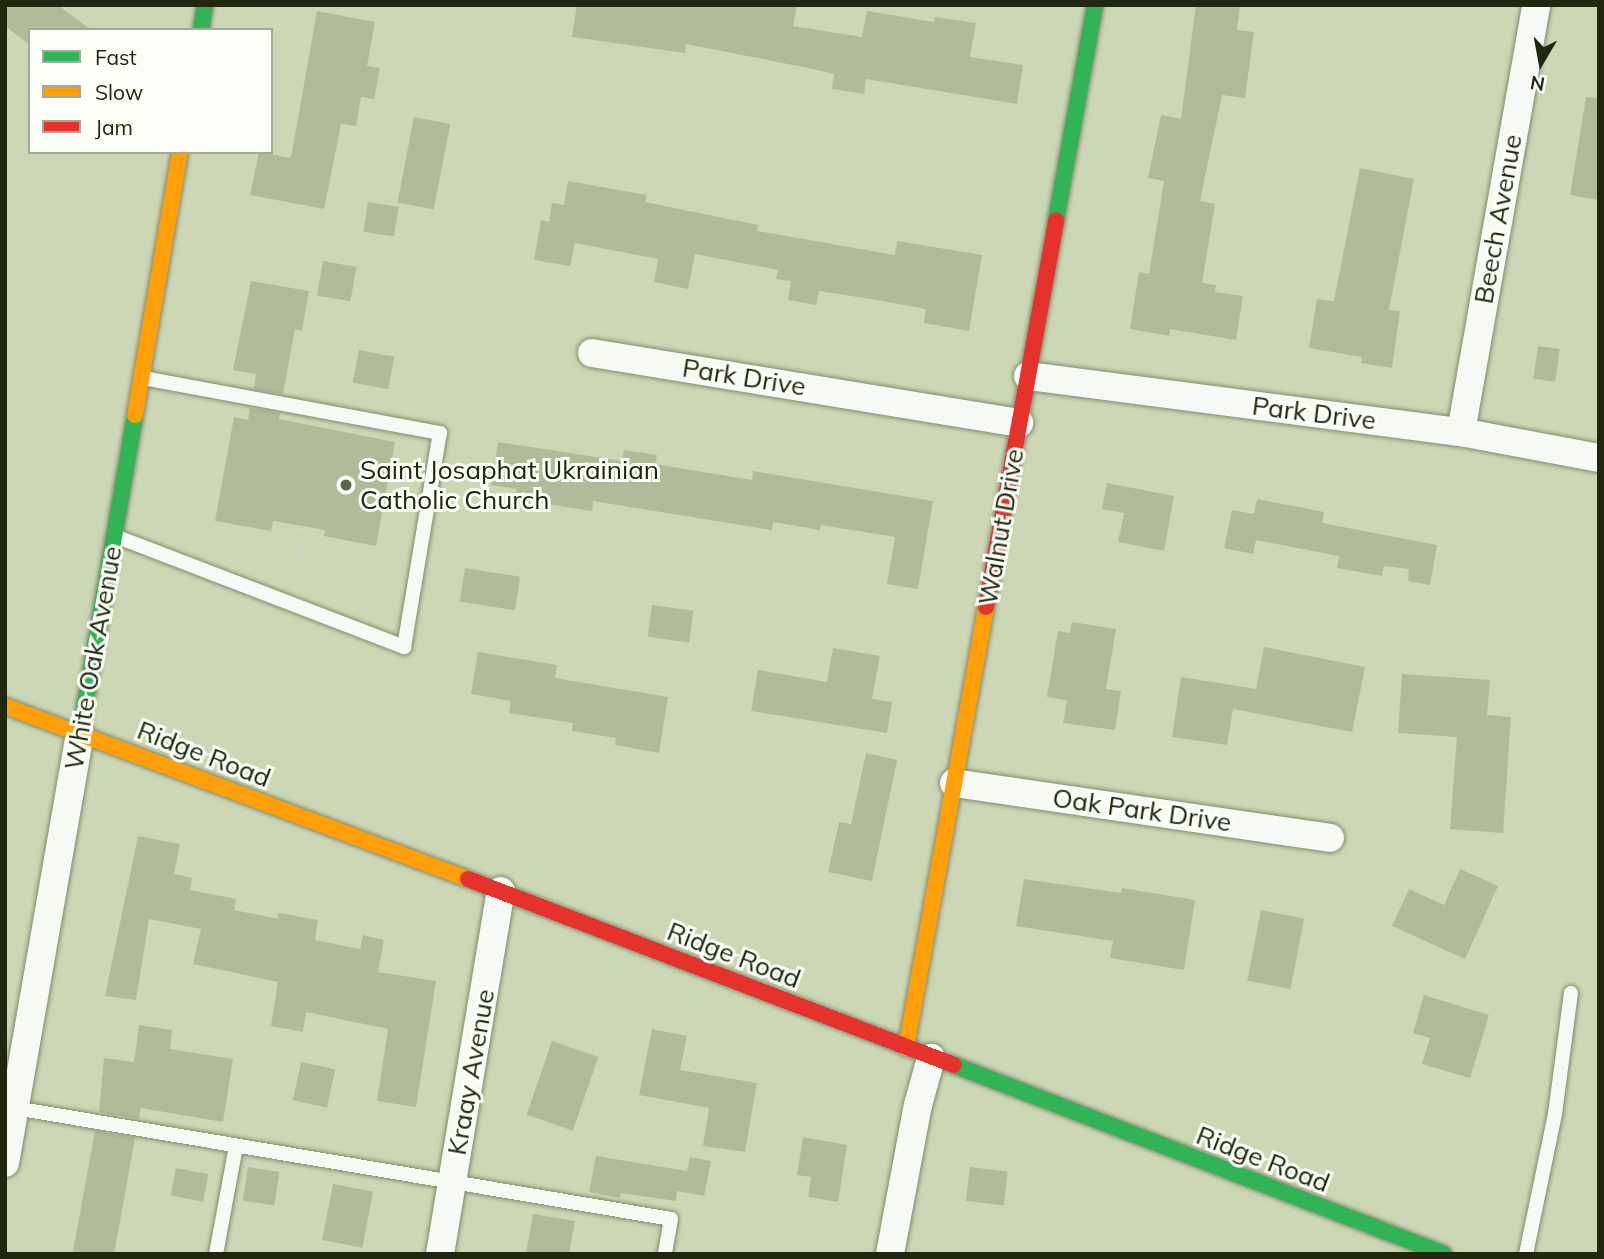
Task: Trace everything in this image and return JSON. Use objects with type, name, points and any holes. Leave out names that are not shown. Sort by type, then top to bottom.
[{"type":"street","points":[[201,28],[205,5]]},
{"type":"street","name":"Walnut Drive","points":[[890,1254],[918,1105],[919,1053],[954,783],[1095,5]]},
{"type":"street","name":"Beech Avenue","points":[[1461,432],[1536,5]]},
{"type":"street","name":"White Oak Avenue","points":[[5,1163],[13,1098],[80,734],[180,154]]},
{"type":"street","name":"Park Drive","points":[[592,353],[1020,423]]},
{"type":"street","name":"Park Drive","points":[[1028,376],[1461,432],[1599,458]]},
{"type":"street","name":"Ridge Road","points":[[5,706],[501,891],[919,1053],[1389,1244],[1444,1254]]},
{"type":"street","name":"Oak Park Drive","points":[[954,783],[1330,838]]},
{"type":"street","name":"Kraay Avenue","points":[[440,1254],[501,891]]},
{"type":"lane","points":[[114,535],[404,647],[440,433],[141,378]]},
{"type":"lane","points":[[1526,1254],[1555,1114],[1571,992]]},
{"type":"lane","points":[[13,1098],[236,1146],[671,1219],[665,1254]]},
{"type":"lane","points":[[216,1254],[236,1146]]},
{"type":"path","points":[[293,578],[303,526]]},
{"type":"building","points":[[5,5],[58,5],[88,28],[28,28],[28,43],[5,26]]},
{"type":"building","points":[[577,5],[797,5],[793,26],[862,37],[867,11],[934,22],[935,17],[976,23],[970,57],[1023,65],[1017,104],[866,79],[864,94],[832,89],[834,74],[686,44],[685,53],[572,37]]},
{"type":"building","points":[[1196,5],[1240,5],[1237,30],[1254,32],[1245,98],[1222,95],[1200,201],[1215,204],[1202,283],[1216,285],[1215,292],[1243,296],[1236,340],[1170,329],[1169,336],[1130,329],[1139,272],[1149,274],[1164,181],[1148,178],[1161,115],[1181,119]]},
{"type":"building","points":[[317,11],[375,22],[367,66],[380,68],[374,99],[361,97],[356,126],[341,124],[324,209],[250,195],[259,154],[291,158]]},
{"type":"building","points":[[1586,97],[1599,98],[1599,200],[1570,195]]},
{"type":"building","points":[[414,117],[450,124],[434,209],[397,202]]},
{"type":"building","points":[[1360,168],[1414,179],[1389,310],[1400,311],[1392,368],[1361,363],[1362,357],[1309,348],[1317,299],[1334,301]]},
{"type":"building","points":[[568,181],[647,195],[645,202],[758,225],[757,231],[895,255],[897,241],[982,255],[969,331],[924,323],[926,309],[871,299],[819,291],[816,305],[788,300],[791,281],[776,279],[778,270],[695,254],[688,289],[654,282],[658,259],[575,243],[570,266],[534,260],[541,220],[549,222],[552,203],[564,205]]},
{"type":"building","points":[[368,202],[399,207],[394,236],[363,232]]},
{"type":"building","points":[[323,261],[356,267],[350,301],[317,295]]},
{"type":"building","points":[[251,281],[309,291],[302,331],[295,329],[283,394],[254,389],[256,374],[233,370]]},
{"type":"building","points":[[1538,346],[1560,349],[1555,382],[1533,379]]},
{"type":"building","points":[[359,350],[394,357],[388,389],[353,382]]},
{"type":"building","name":"Saint Josaphat Ukrainian Catholic Church","points":[[250,408],[280,413],[279,419],[395,442],[376,546],[324,536],[325,530],[273,521],[271,531],[215,521],[234,417],[248,420]]},
{"type":"building","points":[[498,442],[622,461],[624,450],[657,455],[655,464],[752,480],[753,471],[933,501],[918,589],[887,584],[895,537],[821,525],[820,530],[773,522],[772,530],[593,501],[592,511],[515,499],[517,489],[491,485]]},
{"type":"building","points":[[1107,483],[1174,496],[1164,551],[1118,542],[1124,513],[1102,509]]},
{"type":"building","points":[[1257,499],[1324,512],[1322,523],[1437,545],[1430,585],[1408,581],[1409,569],[1384,566],[1382,576],[1337,568],[1339,556],[1256,540],[1253,554],[1224,548],[1232,510],[1254,514]]},
{"type":"building","points":[[465,568],[520,577],[515,610],[460,602]]},
{"type":"building","points":[[652,605],[694,611],[689,643],[648,637]]},
{"type":"building","points":[[1072,622],[1116,629],[1106,689],[1121,691],[1115,730],[1063,723],[1067,700],[1047,697],[1058,631],[1070,633]]},
{"type":"building","points":[[1264,647],[1365,667],[1352,732],[1233,709],[1227,745],[1172,737],[1181,677],[1256,689]]},
{"type":"building","points":[[833,648],[880,656],[872,699],[892,702],[887,733],[751,711],[758,670],[827,682]]},
{"type":"building","points":[[478,652],[557,665],[555,678],[668,697],[659,753],[615,745],[616,738],[572,731],[573,723],[509,713],[511,701],[471,694]]},
{"type":"building","points":[[1402,674],[1490,680],[1487,715],[1511,717],[1503,833],[1450,829],[1457,737],[1398,733]]},
{"type":"building","points":[[866,753],[897,760],[872,881],[828,872],[839,822],[851,824]]},
{"type":"building","points":[[138,836],[180,844],[174,874],[192,878],[190,890],[236,899],[234,910],[278,919],[279,913],[318,920],[315,940],[360,949],[363,935],[384,940],[378,972],[436,981],[416,1107],[377,1101],[388,1029],[306,1012],[303,1032],[271,1026],[278,982],[193,964],[201,929],[149,919],[136,1000],[105,996]]},
{"type":"building","points":[[1460,869],[1498,886],[1465,959],[1392,926],[1409,889],[1444,905]]},
{"type":"building","points":[[1024,879],[1121,893],[1122,888],[1195,900],[1184,970],[1110,958],[1113,941],[1016,926]]},
{"type":"building","points":[[1261,910],[1304,918],[1290,989],[1247,981]]},
{"type":"building","points":[[1424,995],[1489,1015],[1470,1078],[1422,1064],[1430,1038],[1413,1033]]},
{"type":"building","points":[[139,1025],[172,1030],[170,1049],[233,1059],[223,1122],[141,1108],[139,1119],[99,1112],[104,1058],[134,1062]]},
{"type":"building","points":[[652,1029],[687,1036],[680,1070],[757,1083],[745,1152],[703,1146],[709,1108],[639,1095]]},
{"type":"building","points":[[552,1041],[598,1057],[573,1131],[527,1115]]},
{"type":"building","points":[[301,1062],[335,1069],[327,1107],[293,1100]]},
{"type":"building","points":[[95,1131],[135,1138],[114,1254],[76,1254],[73,1251]]},
{"type":"building","points":[[803,1137],[847,1145],[838,1202],[808,1197],[811,1177],[797,1175]]},
{"type":"building","points":[[596,1156],[687,1171],[690,1157],[711,1161],[704,1196],[677,1191],[676,1201],[621,1193],[620,1198],[589,1192]]},
{"type":"building","points":[[248,1167],[280,1172],[274,1206],[243,1201]]},
{"type":"building","points":[[970,1167],[1008,1172],[1004,1205],[966,1201]]},
{"type":"building","points":[[176,1168],[208,1174],[203,1202],[171,1195]]},
{"type":"building","points":[[333,1184],[373,1192],[362,1248],[322,1240]]},
{"type":"building","points":[[533,1214],[575,1221],[569,1254],[526,1254]]},
{"type":"traffic: fast","points":[[201,28],[205,5]]},
{"type":"traffic: fast","points":[[1056,220],[1095,5]]},
{"type":"traffic: fast","points":[[80,734],[135,415]]},
{"type":"traffic: fast","points":[[954,1065],[1444,1254]]},
{"type":"traffic: slow","points":[[135,415],[180,154]]},
{"type":"traffic: slow","points":[[906,1048],[986,607]]},
{"type":"traffic: slow","points":[[5,706],[468,879]]},
{"type":"traffic: jam","points":[[986,607],[1056,220]]},
{"type":"traffic: jam","points":[[468,879],[954,1065]]},
{"type":"place","name":"Saint Josaphat Ukrainian Catholic Church","points":[[346,485]]}]
